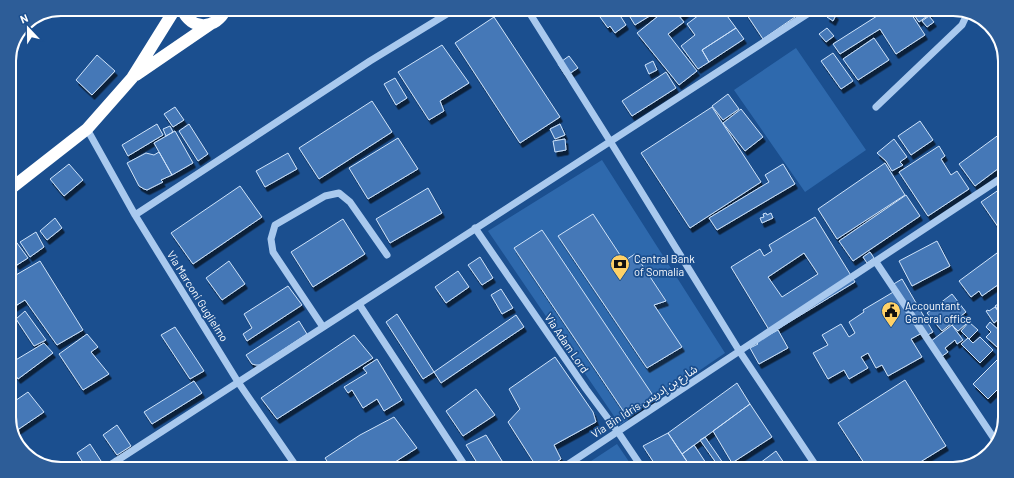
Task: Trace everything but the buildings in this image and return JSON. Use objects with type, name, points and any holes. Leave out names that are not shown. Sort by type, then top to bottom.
[{"type":"highway","points":[[16,185],[87,129],[132,78],[171,16]]},
{"type":"highway","points":[[185,16],[197,24],[205,25],[212,23]]},
{"type":"highway","points":[[132,78],[222,16]]},
{"type":"street","points":[[135,215],[370,61],[444,16]]},
{"type":"street","points":[[534,16],[740,352],[813,462]]},
{"type":"street","points":[[116,461],[804,16]]},
{"type":"street","points":[[876,107],[962,25],[965,18]]},
{"type":"street","name":"Via Marconi Guglielmo","points":[[87,129],[135,215],[238,382],[293,462]]},
{"type":"street","name":"Via Bin Idris شارع بن إدريس","points":[[572,462],[998,180]]},
{"type":"street","points":[[323,327],[273,252],[271,239],[275,225],[325,196],[339,193],[350,202],[387,255]]},
{"type":"street","name":"Via Adam Lord","points":[[475,228],[638,462]]},
{"type":"street","points":[[876,262],[993,437]]},
{"type":"street","points":[[359,304],[462,462]]},
{"type":"shaded area","points":[[796,48],[866,150],[805,192],[734,90]]},
{"type":"shaded area","points":[[602,160],[725,353],[620,425],[488,231]]},
{"type":"shaded area","points":[[617,444],[629,462],[590,462]]},
{"type":"place","name":"Central Bank of Somalia","points":[[620,281]]},
{"type":"place","name":"Accountant General office","points":[[891,328]]}]
